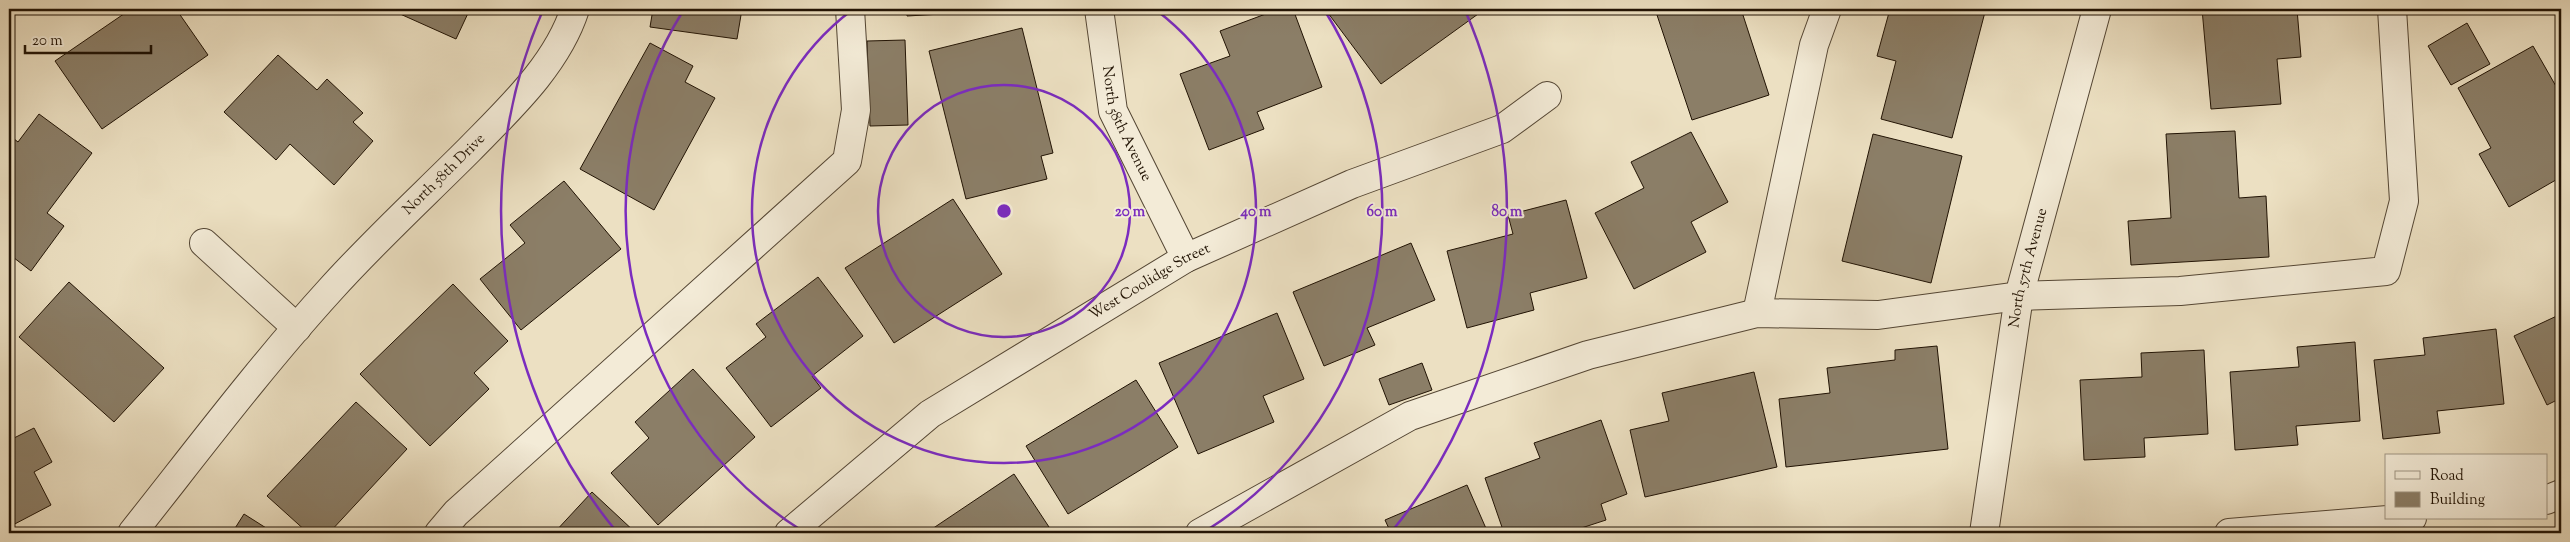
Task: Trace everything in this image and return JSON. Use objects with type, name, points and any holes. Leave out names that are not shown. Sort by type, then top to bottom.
[{"type":"street","name":"North 58th Drive","points":[[132,533],[297,328],[331,289],[521,97],[550,57],[570,22],[575,9]]},
{"type":"street","points":[[439,533],[478,493],[846,161],[856,110],[850,9]]},
{"type":"street","name":"North 58th Avenue","points":[[1099,9],[1113,111],[1186,258]]},
{"type":"street","points":[[1757,313],[1814,45],[1827,9]]},
{"type":"street","name":"North 57th Avenue","points":[[1984,533],[2019,296],[2098,9]]},
{"type":"street","points":[[1200,533],[1410,416],[1588,355],[1757,313],[1878,315],[2019,296],[2180,291],[2386,271],[2404,201],[2392,9]]},
{"type":"street","name":"West Coolidge Street","points":[[789,533],[930,414],[1186,258],[1352,184],[1502,129],[1547,96]]},
{"type":"street","points":[[204,243],[297,328]]},
{"type":"street","points":[[2548,499],[2561,494]]},
{"type":"street","points":[[2229,533],[2388,520]]},
{"type":"building","points":[[131,9],[176,9],[208,55],[102,129],[55,61]]},
{"type":"building","points":[[389,9],[470,9],[456,39]]},
{"type":"building","points":[[653,9],[742,9],[737,39],[650,27]]},
{"type":"building","points":[[907,9],[1011,9],[1011,10],[907,16]]},
{"type":"building","points":[[1279,9],[1293,9],[1322,87],[1257,112],[1264,129],[1209,150],[1180,74],[1230,56],[1220,31]]},
{"type":"building","points":[[1325,9],[1485,9],[1381,84]]},
{"type":"building","points":[[1655,9],[1741,9],[1769,95],[1692,120]]},
{"type":"building","points":[[1890,9],[1972,9],[1985,12],[1952,138],[1881,119],[1896,61],[1877,56]]},
{"type":"building","points":[[2202,9],[2297,9],[2301,57],[2277,59],[2281,104],[2211,109]]},
{"type":"building","points":[[2467,23],[2490,64],[2451,85],[2428,46]]},
{"type":"building","points":[[1022,28],[1053,153],[1041,156],[1047,179],[966,199],[929,51]]},
{"type":"building","points":[[905,40],[908,125],[870,126],[867,41]]},
{"type":"building","points":[[650,43],[693,66],[685,82],[715,98],[654,210],[580,169]]},
{"type":"building","points":[[2533,46],[2561,95],[2561,177],[2509,207],[2479,154],[2491,148],[2458,88]]},
{"type":"building","points":[[278,55],[317,90],[327,79],[363,113],[353,122],[373,141],[334,185],[290,144],[276,160],[224,112]]},
{"type":"building","points":[[39,114],[92,153],[47,213],[64,226],[31,271],[9,254],[9,135],[18,142]]},
{"type":"building","points":[[2235,131],[2239,198],[2266,196],[2269,257],[2131,265],[2128,221],[2171,218],[2166,134]]},
{"type":"building","points":[[1691,132],[1728,202],[1691,222],[1706,252],[1634,289],[1595,213],[1644,188],[1631,162]]},
{"type":"building","points":[[1873,134],[1962,156],[1931,283],[1842,261]]},
{"type":"building","points":[[564,181],[621,249],[521,330],[480,279],[525,243],[510,225]]},
{"type":"building","points":[[953,199],[1002,274],[894,343],[845,268]]},
{"type":"building","points":[[1566,200],[1587,278],[1530,293],[1534,310],[1467,328],[1447,251],[1513,234],[1508,215]]},
{"type":"building","points":[[1411,243],[1435,300],[1367,328],[1375,345],[1324,366],[1293,292]]},
{"type":"building","points":[[818,277],[863,336],[812,376],[821,388],[771,427],[726,368],[766,337],[756,324]]},
{"type":"building","points":[[69,282],[164,368],[114,422],[19,337]]},
{"type":"building","points":[[453,284],[508,341],[474,373],[489,389],[430,446],[360,374]]},
{"type":"building","points":[[1277,313],[1304,379],[1263,396],[1274,422],[1198,454],[1159,363]]},
{"type":"building","points":[[2561,314],[2561,398],[2547,405],[2514,336]]},
{"type":"building","points":[[2496,329],[2504,404],[2437,411],[2440,433],[2383,439],[2374,360],[2425,355],[2423,338]]},
{"type":"building","points":[[2355,342],[2360,421],[2296,426],[2298,445],[2235,450],[2230,372],[2299,367],[2297,347]]},
{"type":"building","points":[[1937,346],[1948,449],[1786,467],[1779,399],[1830,393],[1827,368],[1895,360],[1895,350]]},
{"type":"building","points":[[2204,350],[2208,434],[2144,438],[2145,457],[2084,460],[2080,380],[2142,377],[2141,353]]},
{"type":"building","points":[[1422,363],[1432,390],[1389,405],[1379,379]]},
{"type":"building","points":[[693,369],[755,437],[658,525],[611,473],[649,438],[635,422]]},
{"type":"building","points":[[1754,372],[1777,467],[1645,497],[1630,430],[1669,421],[1662,393]]},
{"type":"building","points":[[1136,380],[1178,447],[1068,514],[1026,446]]},
{"type":"building","points":[[356,402],[407,449],[329,533],[308,533],[267,496]]},
{"type":"building","points":[[1601,420],[1627,494],[1601,504],[1606,520],[1566,533],[1504,533],[1485,478],[1540,458],[1534,443]]},
{"type":"building","points":[[34,428],[52,462],[34,472],[51,505],[9,527],[9,429],[14,438]]},
{"type":"building","points":[[1014,474],[1051,530],[1046,533],[926,533]]},
{"type":"building","points":[[1467,485],[1488,533],[1391,533],[1385,520]]},
{"type":"building","points":[[592,492],[636,533],[554,533]]},
{"type":"building","points":[[244,514],[274,533],[232,533]]}]
